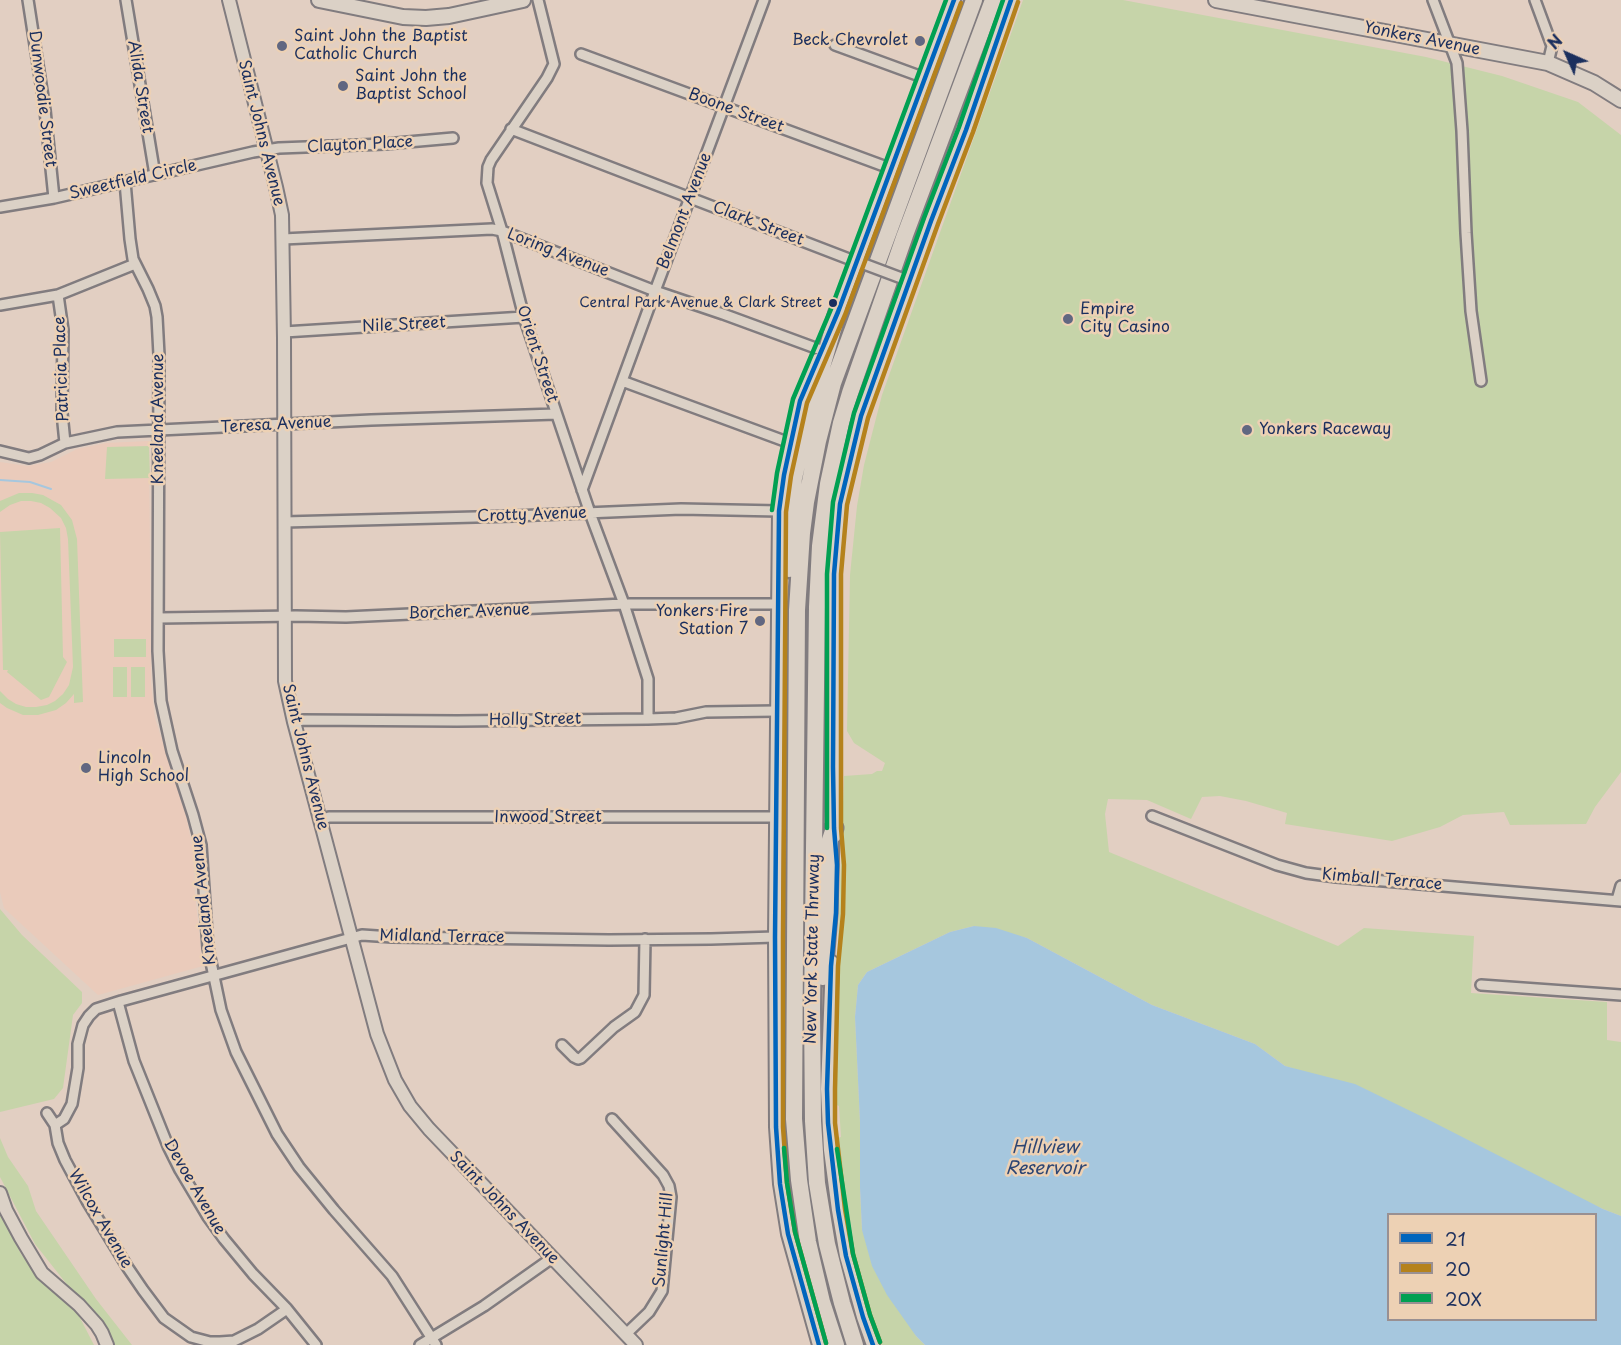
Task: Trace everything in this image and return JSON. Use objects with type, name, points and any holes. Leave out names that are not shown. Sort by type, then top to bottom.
[{"type":"highway","name":"New York State Thruway","points":[[836,1345],[822,1302],[808,1242],[798,1180],[795,1140],[793,1078],[797,610],[806,502],[833,383],[974,0]]},
{"type":"highway","name":"New York State Thruway","points":[[855,1345],[827,1244],[818,1183],[813,1121],[812,1009],[817,607],[820,546],[828,484],[841,423],[905,235],[993,0]]},
{"type":"highway","points":[[797,610],[789,581],[790,515],[793,488],[805,426],[838,312]]},
{"type":"highway","points":[[812,1009],[822,985],[828,915],[830,840],[834,828]]},
{"type":"main road","name":"Saint Johns Avenue","points":[[229,0],[280,206],[283,239],[284,675],[294,722],[381,1047],[395,1080],[411,1106],[436,1138],[636,1345]]},
{"type":"main road","points":[[319,0],[403,17],[426,18],[449,16],[523,0]]},
{"type":"main road","points":[[819,1345],[788,1234],[780,1184],[776,1127],[776,711],[779,511],[790,443],[800,401],[861,263],[892,169],[954,0]]},
{"type":"main road","points":[[873,1345],[846,1256],[837,1210],[830,1150],[827,1089],[831,966],[836,913],[833,660],[834,585],[840,504],[861,416],[906,281],[966,130],[1011,0]]},
{"type":"main road","name":"Yonkers Avenue","points":[[1216,0],[1548,63],[1594,83],[1621,100]]},
{"type":"main road","points":[[0,1193],[6,1210],[42,1273],[79,1305],[102,1333],[107,1345]]},
{"type":"street","name":"Dunwoodie Street","points":[[28,0],[43,99],[54,198]]},
{"type":"street","name":"Alida Street","points":[[126,0],[155,175]]},
{"type":"street","name":"Orient Street","points":[[538,0],[554,64],[488,166],[487,183],[524,317],[648,679],[648,719]]},
{"type":"street","name":"Belmont Avenue","points":[[582,490],[764,0]]},
{"type":"street","points":[[1433,0],[1457,63],[1470,300],[1481,381]]},
{"type":"street","points":[[1535,0],[1552,46],[1548,63]]},
{"type":"street","points":[[835,45],[925,78]]},
{"type":"street","name":"Boone Street","points":[[581,54],[892,169]]},
{"type":"street","name":"Clark Street","points":[[512,129],[906,281]]},
{"type":"street","name":"Clayton Place","points":[[266,150],[453,138]]},
{"type":"street","name":"Sweetfield Circle","points":[[0,207],[54,198],[266,150]]},
{"type":"street","name":"Kneeland Avenue","points":[[125,182],[130,239],[135,264],[148,289],[158,317],[160,701],[170,743],[201,845],[208,948],[221,1010],[236,1052],[278,1134],[299,1167],[392,1276],[434,1341]]},
{"type":"street","name":"Loring Avenue","points":[[283,239],[492,229],[502,231],[655,291],[821,350]]},
{"type":"street","points":[[0,305],[58,295],[135,264]]},
{"type":"street","name":"Patricia Place","points":[[58,295],[63,330],[62,413],[65,443]]},
{"type":"street","name":"Nile Street","points":[[284,332],[524,317]]},
{"type":"street","points":[[622,381],[790,443]]},
{"type":"street","name":"Teresa Avenue","points":[[0,451],[29,458],[65,443],[117,432],[556,414]]},
{"type":"street","name":"Crotty Avenue","points":[[284,522],[681,509],[779,511]]},
{"type":"street","name":"Borcher Avenue","points":[[159,618],[346,617],[624,604],[778,604]]},
{"type":"street","name":"Holly Street","points":[[294,722],[303,720],[648,719],[676,718],[706,712],[776,711]]},
{"type":"street","name":"Kimball Terrace","points":[[1152,816],[1277,865],[1306,873],[1619,900]]},
{"type":"street","name":"Inwood Street","points":[[320,819],[329,817],[776,817]]},
{"type":"street","points":[[1619,900],[1621,886]]},
{"type":"street","name":"Midland Terrace","points":[[118,1002],[362,935],[401,938],[598,940],[775,937]]},
{"type":"street","points":[[562,1045],[574,1057],[581,1058],[635,1012],[644,995],[645,939]]},
{"type":"street","points":[[1481,985],[1621,995]]},
{"type":"street","points":[[55,1125],[64,1119],[72,1104],[78,1068],[78,1044],[83,1025],[96,1009],[118,1002]]},
{"type":"street","name":"Devoe Avenue","points":[[118,1002],[134,1061],[180,1170],[224,1239],[316,1345]]},
{"type":"street","name":"Wilcox Avenue","points":[[47,1113],[55,1125],[58,1143],[65,1160],[87,1201],[128,1268],[164,1318],[191,1337],[210,1342],[234,1341],[258,1329],[286,1309]]},
{"type":"street","name":"Sunlight Hill","points":[[612,1119],[663,1174],[671,1197],[662,1291],[649,1312],[626,1334]]},
{"type":"street","points":[[420,1345],[434,1341],[552,1258]]},
{"type":"shaded area","name":"Lincoln High School","points":[[149,441],[151,684],[155,718],[187,819],[193,853],[203,966],[98,995],[4,908],[0,892],[0,462],[27,466],[51,462],[77,449],[106,443]]},
{"type":"green space","name":"Yonkers Raceway","points":[[1023,0],[1123,0],[1426,57],[1502,76],[1578,102],[1621,135],[1621,772],[1595,807],[1586,824],[1510,825],[1504,812],[1463,815],[1440,827],[1392,841],[1285,824],[1287,813],[1220,796],[1202,797],[1191,819],[1147,800],[1108,799],[1105,814],[1109,852],[1338,946],[1364,928],[1474,936],[1471,993],[1607,1002],[1607,1040],[1621,1042],[1621,1216],[1301,1071],[1285,1066],[1255,1044],[1152,1005],[1027,938],[974,926],[950,932],[867,972],[858,985],[855,1017],[862,1230],[916,1336],[925,1345],[881,1345],[850,1258],[833,1139],[841,1137],[839,1106],[832,1103],[844,776],[882,771],[885,763],[854,743],[847,731],[850,575],[857,506],[864,465],[882,395]]},
{"type":"green space","points":[[149,446],[150,478],[105,479],[107,447]]},
{"type":"green space","points":[[19,493],[43,495],[61,505],[72,520],[77,539],[83,702],[74,703],[74,694],[56,710],[38,715],[23,715],[7,708],[0,703],[0,691],[16,704],[36,707],[55,701],[69,685],[73,667],[68,539],[61,518],[41,503],[21,501],[0,512],[0,501]]},
{"type":"green space","points":[[60,528],[63,657],[67,662],[49,697],[41,700],[7,672],[8,670],[3,670],[0,532]]},
{"type":"green space","points":[[114,639],[146,639],[146,657],[114,657]]},
{"type":"green space","points":[[113,667],[127,667],[127,697],[113,697]]},
{"type":"green space","points":[[131,667],[145,667],[145,697],[131,697]]},
{"type":"green space","points":[[0,909],[22,935],[82,992],[82,1003],[73,1015],[63,1088],[54,1099],[0,1112]]},
{"type":"green space","points":[[0,1138],[8,1157],[28,1186],[36,1211],[96,1299],[132,1345],[113,1345],[103,1323],[73,1292],[35,1244],[0,1177]]},
{"type":"green space","points":[[0,1209],[21,1254],[45,1285],[78,1314],[94,1345],[0,1345]]},
{"type":"water","name":"Hillview Reservoir","points":[[974,926],[996,928],[1027,938],[1152,1005],[1255,1044],[1285,1066],[1355,1084],[1431,1121],[1621,1216],[1621,1345],[925,1345],[887,1295],[872,1266],[862,1230],[855,1017],[858,985],[867,972],[950,932]]},
{"type":"waterway","points":[[0,480],[30,482],[51,489]]},
{"type":"transit line","name":"20X","points":[[772,510],[777,473],[793,399],[831,309],[946,0]]},
{"type":"transit line","name":"21","points":[[819,1345],[788,1234],[780,1184],[776,1127],[775,937],[779,511],[784,475],[800,401],[838,312],[954,0]]},
{"type":"transit line","name":"20X","points":[[827,828],[827,574],[833,502],[854,413],[1003,0]]},
{"type":"transit line","name":"21","points":[[873,1345],[846,1256],[828,1123],[831,966],[836,913],[837,865],[833,767],[834,574],[840,504],[861,416],[1011,0]]},
{"type":"transit line","name":"20","points":[[880,1342],[853,1254],[835,1123],[838,966],[843,914],[844,865],[841,828],[841,574],[847,505],[868,418],[1018,2]]},
{"type":"transit line","name":"20","points":[[826,1343],[795,1232],[787,1183],[783,1127],[786,512],[791,476],[807,403],[845,315],[961,3]]},
{"type":"transit line","name":"20X","points":[[784,1148],[795,1232],[826,1343]]},
{"type":"transit line","name":"20X","points":[[837,1149],[853,1254],[880,1342]]},
{"type":"place","name":"Beck Chevrolet","points":[[920,41]]},
{"type":"place","name":"Saint John the Baptist Catholic Church","points":[[282,46]]},
{"type":"place","name":"Saint John the Baptist School","points":[[343,86]]},
{"type":"place","name":"Central Park Avenue & Clark Street","points":[[833,303]]},
{"type":"place","name":"Empire City Casino","points":[[1068,319]]},
{"type":"place","name":"Yonkers Raceway","points":[[1247,430]]},
{"type":"place","name":"Yonkers Fire Station 7","points":[[760,621]]},
{"type":"place","name":"Lincoln High School","points":[[86,768]]}]
